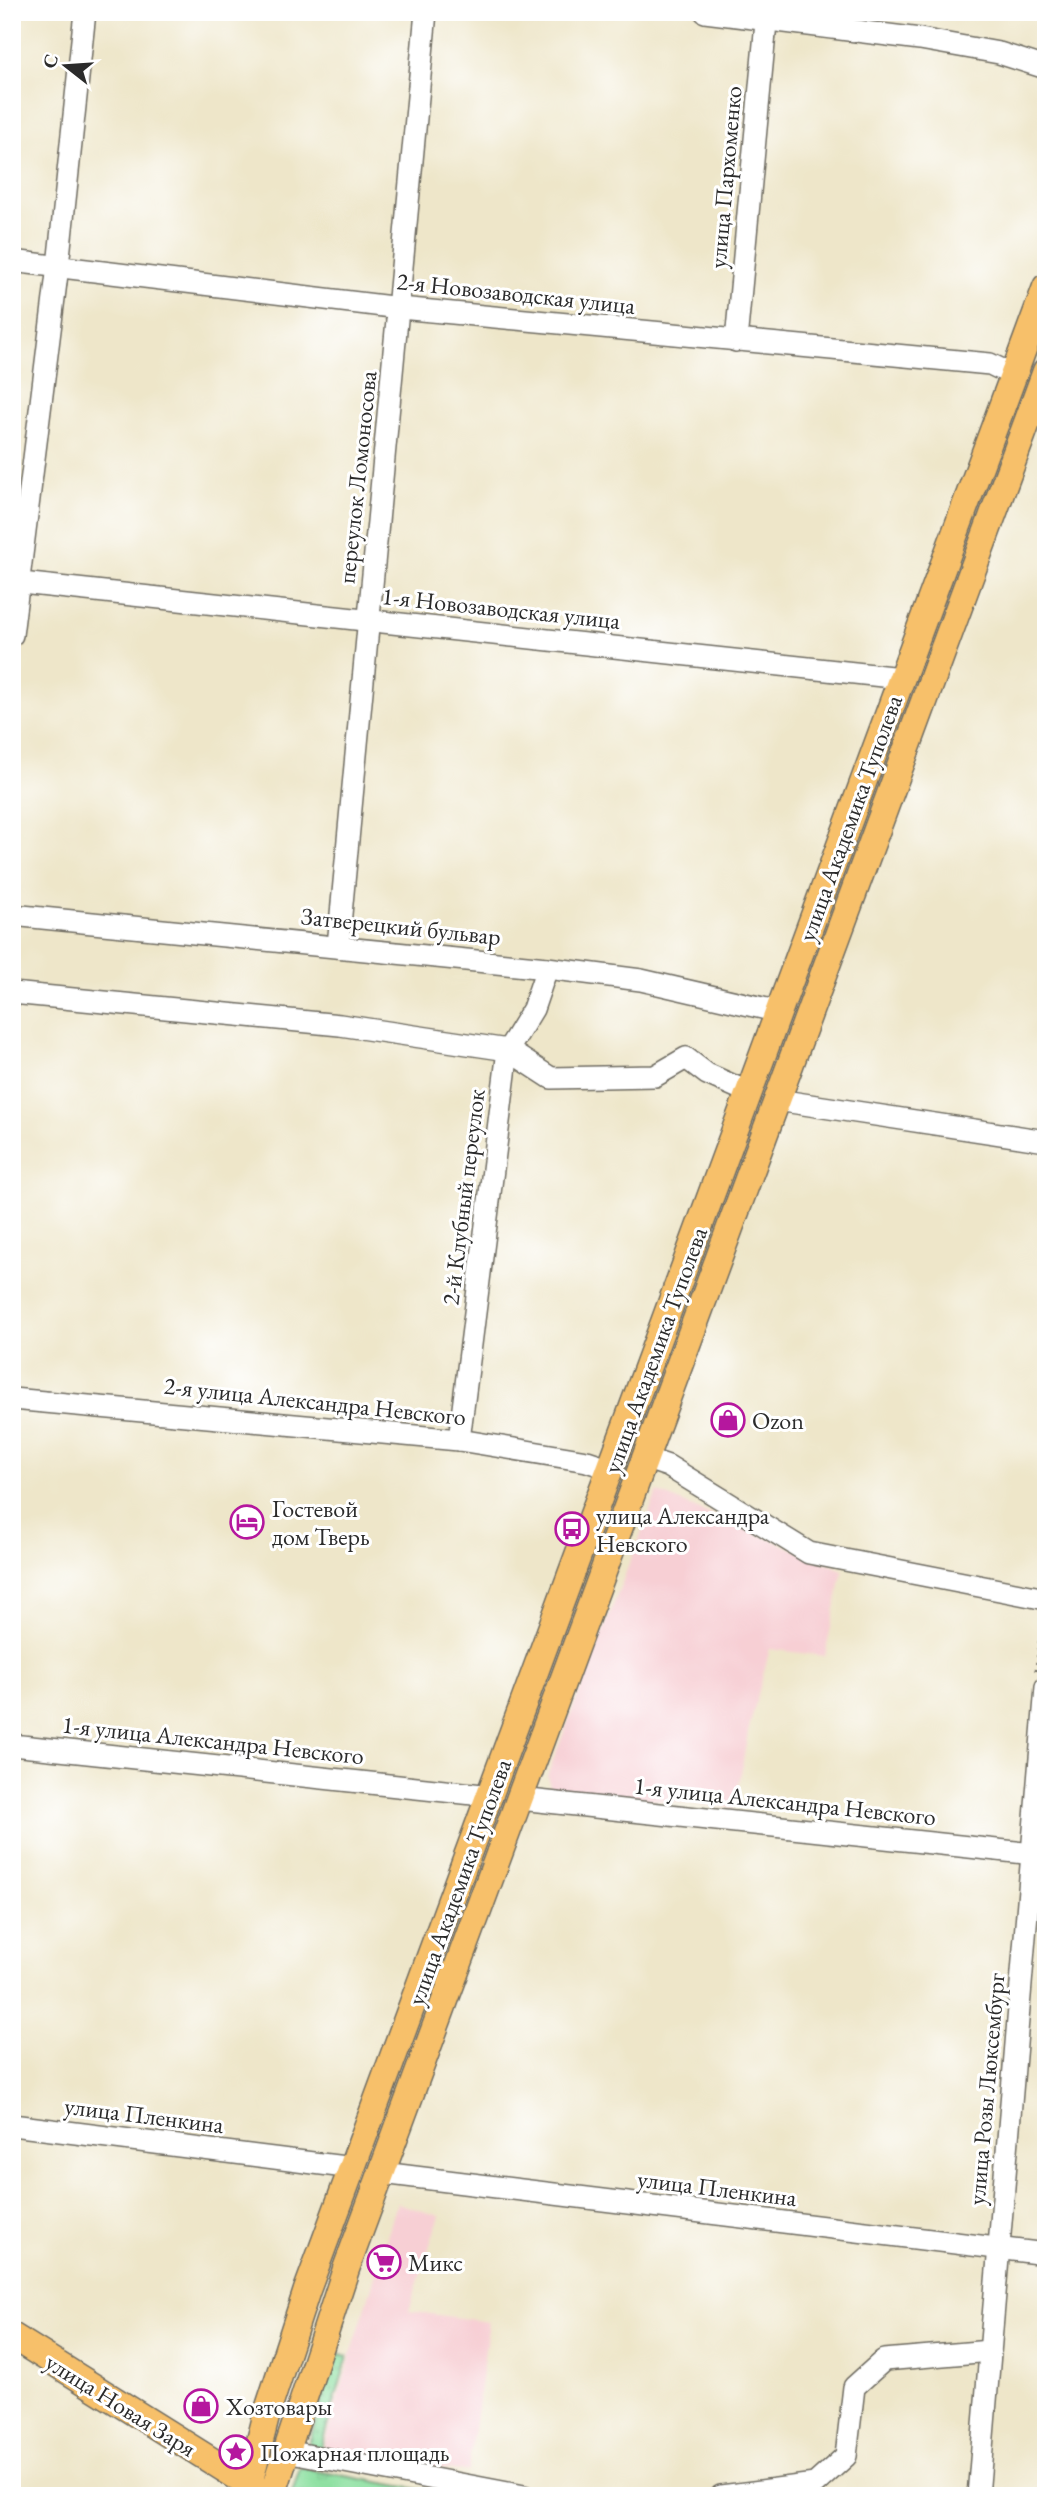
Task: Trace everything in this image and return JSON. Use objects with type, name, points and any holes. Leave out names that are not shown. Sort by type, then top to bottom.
[{"type":"main road","name":"улица Академика Туполева","points":[[258,2493],[264,2423],[307,2290],[492,1796],[1046,287]]},
{"type":"main road","points":[[1030,328],[1030,344],[1034,356],[1046,370]]},
{"type":"main road","name":"улица Академика Туполева","points":[[258,2493],[285,2451],[323,2331],[1046,370]]},
{"type":"main road","points":[[1013,375],[1025,390],[1029,416]]},
{"type":"main road","points":[[780,1012],[793,1026],[795,1051]]},
{"type":"main road","points":[[504,1762],[506,1783],[520,1799]]},
{"type":"main road","name":"улица Новая Заря","points":[[12,2336],[258,2493]]},
{"type":"main road","points":[[264,2423],[271,2440],[285,2451]]},
{"type":"street","points":[[12,635],[15,582],[58,266],[85,12]]},
{"type":"street","name":"переулок Ломоносова","points":[[338,946],[426,12]]},
{"type":"street","points":[[705,12],[766,16],[999,52],[1046,68]]},
{"type":"street","name":"улица Пархоменко","points":[[736,341],[766,16]]},
{"type":"street","name":"2-я Новозаводская улица","points":[[12,261],[400,308],[990,364],[1013,375]]},
{"type":"street","name":"1-я Новозаводская улица","points":[[15,582],[901,678]]},
{"type":"street","name":"Затверецкий бульвар","points":[[12,915],[547,968],[641,980],[780,1012]]},
{"type":"street","name":"2-й Клубный переулок","points":[[459,1440],[508,1050],[533,1009],[547,968]]},
{"type":"street","points":[[12,993],[340,1025],[508,1050],[551,1078],[603,1080],[655,1076],[686,1058],[707,1074],[750,1093]]},
{"type":"street","points":[[777,1100],[1046,1141]]},
{"type":"street","name":"2-я улица Александра Невского","points":[[12,1399],[459,1440],[580,1460],[611,1469]]},
{"type":"street","points":[[645,1458],[668,1466],[809,1553],[1046,1600]]},
{"type":"street","name":"улица Розы Люксембург","points":[[978,2496],[999,2249],[1039,1854],[1046,1687]]},
{"type":"street","name":"1-я улица Александра Невского","points":[[12,1745],[492,1796]]},
{"type":"street","name":"1-я улица Александра Невского","points":[[520,1799],[1039,1854]]},
{"type":"street","name":"улица Пленкина","points":[[12,2124],[353,2168]]},
{"type":"street","name":"улица Пленкина","points":[[382,2173],[1046,2254]]},
{"type":"street","points":[[721,2496],[815,2484],[846,2456],[855,2387],[884,2360],[990,2351]]},
{"type":"street","points":[[285,2451],[524,2496]]},
{"type":"shaded area","points":[[657,1492],[843,1570],[825,1656],[770,1649],[748,1732],[735,1808],[551,1789],[547,1776]]},
{"type":"shaded area","points":[[397,2203],[439,2216],[409,2311],[489,2322],[468,2472],[322,2451]]},
{"type":"green space","points":[[336,2353],[348,2356],[320,2450],[308,2447]]},
{"type":"green space","points":[[300,2468],[456,2496],[291,2496]]},
{"type":"place","name":"Ozon","points":[[728,1420]]},
{"type":"place","name":"Гостевой дом Тверь","points":[[247,1522]]},
{"type":"place","name":"улица Александра Невского","points":[[572,1529]]},
{"type":"place","name":"Микс","points":[[384,2262]]},
{"type":"place","name":"Хозтовары","points":[[201,2406]]},
{"type":"place","name":"Пожарная площадь","points":[[236,2452]]}]
